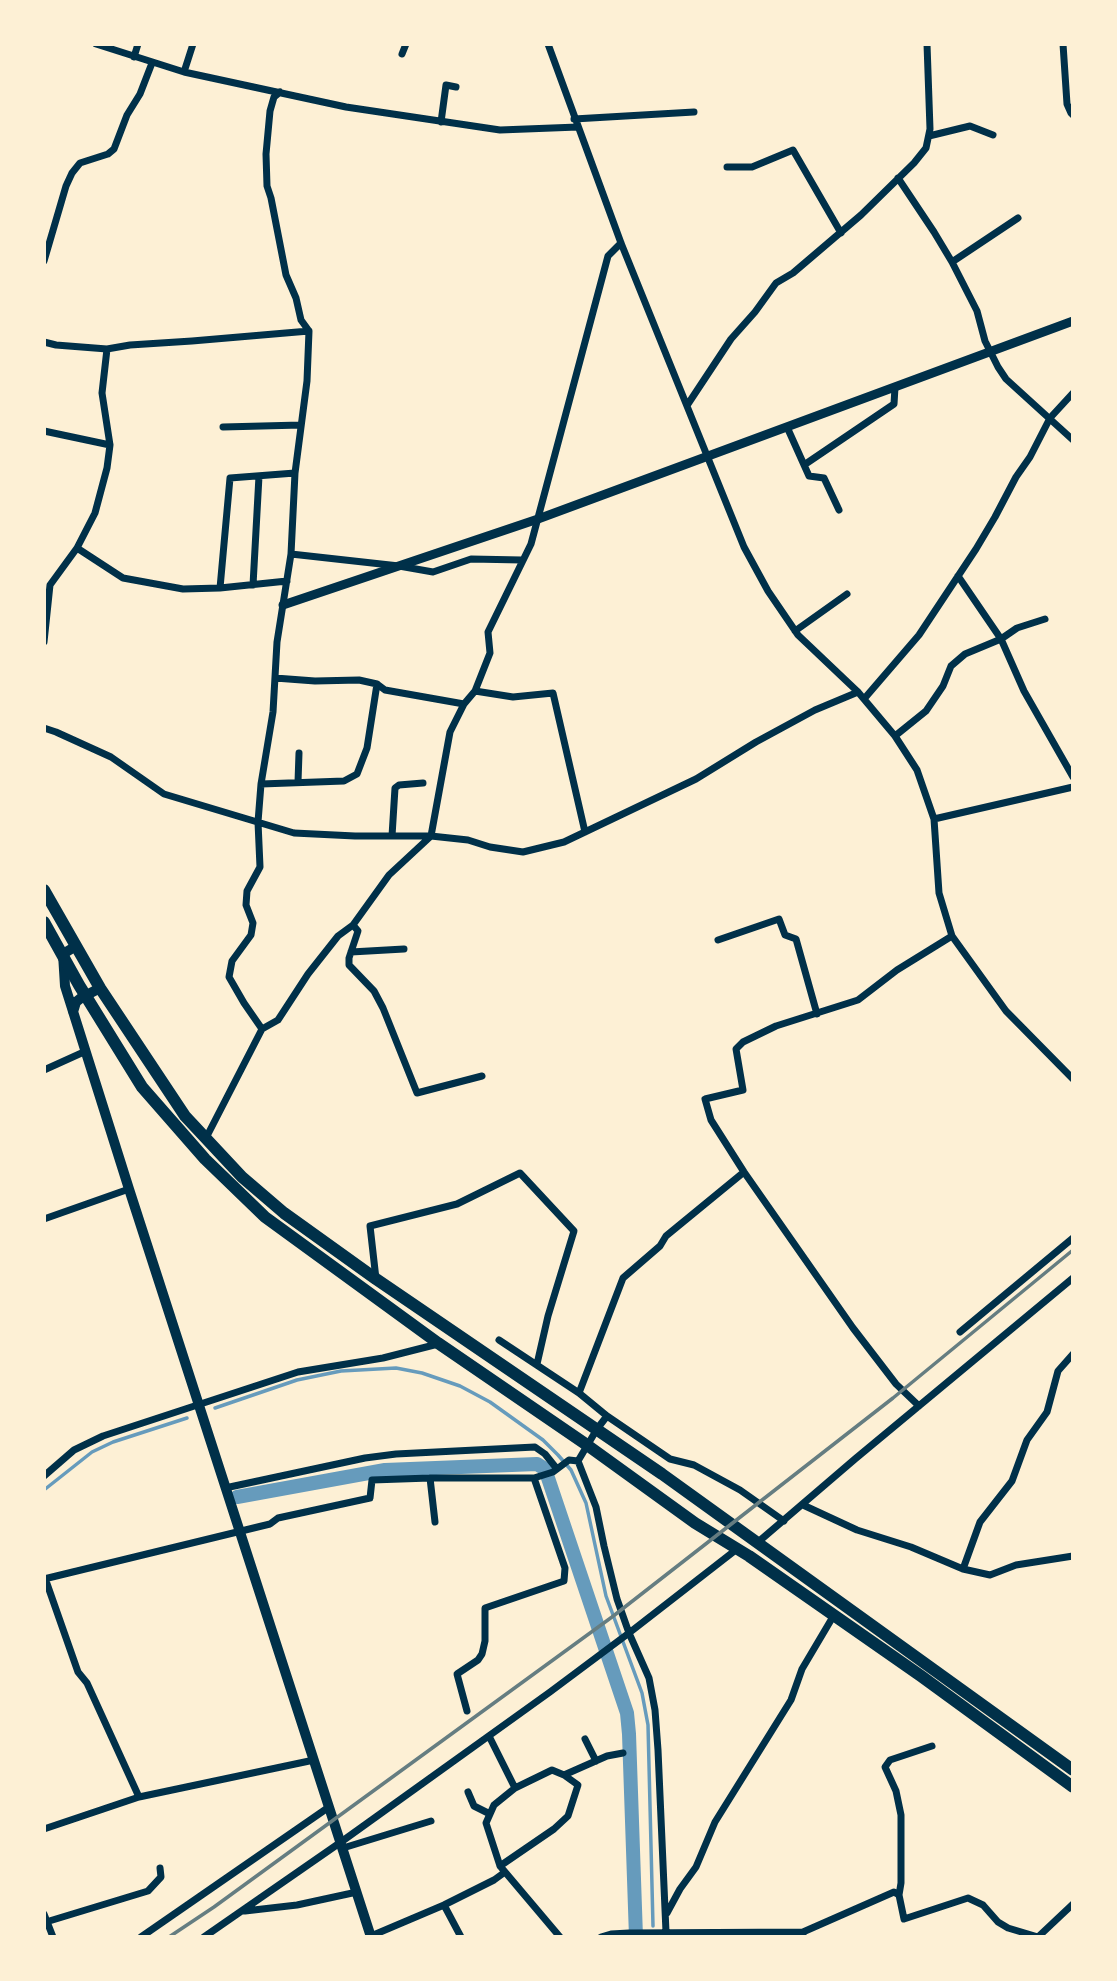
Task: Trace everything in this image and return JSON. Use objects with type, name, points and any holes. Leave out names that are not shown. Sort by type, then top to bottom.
[{"type":"highway","points":[[44,890],[100,988],[185,1116],[242,1177],[284,1213],[597,1429],[1073,1770]]},
{"type":"highway","points":[[44,922],[142,1087],[205,1158],[265,1217],[438,1343],[834,1615],[1073,1787]]},
{"type":"main road","points":[[76,946],[63,954],[65,986],[371,1936]]},
{"type":"main road","points":[[74,1012],[76,1002],[100,988]]},
{"type":"street","points":[[96,44],[184,72],[346,107],[500,130],[694,113]]},
{"type":"street","points":[[134,57],[138,44]]},
{"type":"street","points":[[184,72],[193,44]]},
{"type":"street","points":[[402,54],[406,44]]},
{"type":"street","points":[[548,44],[621,243],[744,547],[768,591],[795,631],[858,692],[895,736],[917,770],[934,819],[939,893],[952,936],[1006,1011],[1073,1079]]},
{"type":"street","points":[[688,404],[731,340],[776,283],[793,273],[841,233],[914,163],[926,148],[929,136],[930,89],[927,44]]},
{"type":"street","points":[[1063,44],[1067,104],[1073,115]]},
{"type":"street","points":[[44,261],[72,173],[80,163],[108,154],[114,149],[152,63]]},
{"type":"street","points":[[441,122],[446,85],[456,87]]},
{"type":"street","points":[[262,1029],[229,977],[232,961],[251,935],[253,923],[246,905],[247,891],[260,867],[258,822],[261,783],[273,712],[277,642],[291,554],[296,473],[307,381],[309,331],[301,320],[296,298],[286,275],[267,186],[266,154],[270,111],[274,97],[280,92]]},
{"type":"street","points":[[929,136],[970,126],[993,135]]},
{"type":"street","points":[[727,167],[751,167],[793,150],[841,233]]},
{"type":"street","points":[[898,178],[952,262],[977,311],[990,352],[1006,379],[1073,440]]},
{"type":"street","points":[[952,262],[1018,218]]},
{"type":"street","points":[[206,1138],[262,1029],[278,1020],[338,936],[353,925],[389,875],[431,836],[450,732],[464,704],[475,691],[490,653],[488,632],[531,544],[608,256],[621,243]]},
{"type":"street","points":[[283,605],[538,519],[1073,321]]},
{"type":"street","points":[[44,342],[107,349],[309,331]]},
{"type":"street","points":[[44,642],[50,585],[77,548],[95,513],[107,468],[110,446],[102,393],[107,349]]},
{"type":"street","points":[[804,466],[894,404],[895,387]]},
{"type":"street","points":[[864,699],[919,635],[995,517],[1050,418],[1073,393]]},
{"type":"street","points":[[223,427],[301,425]]},
{"type":"street","points":[[787,428],[809,476],[824,478],[839,510]]},
{"type":"street","points":[[44,431],[110,446]]},
{"type":"street","points":[[220,588],[230,478],[296,473]]},
{"type":"street","points":[[253,585],[260,476]]},
{"type":"street","points":[[77,548],[123,578],[183,589],[287,581]]},
{"type":"street","points":[[291,554],[433,572],[471,559],[522,560]]},
{"type":"street","points":[[958,576],[1000,639],[1036,714],[1073,777]]},
{"type":"street","points":[[795,631],[847,594]]},
{"type":"street","points":[[895,736],[926,711],[943,686],[951,666],[965,654],[1000,639],[1017,628],[1045,619]]},
{"type":"street","points":[[275,678],[359,680],[377,684],[385,690],[464,704]]},
{"type":"street","points":[[261,783],[344,781],[357,775],[367,748],[377,684]]},
{"type":"street","points":[[475,691],[513,697],[553,694],[586,832]]},
{"type":"street","points":[[44,728],[111,757],[164,794],[293,833],[431,836],[468,840],[490,847],[523,852],[564,842],[586,832],[696,779],[815,710],[858,692]]},
{"type":"street","points":[[298,782],[299,753]]},
{"type":"street","points":[[392,836],[395,788],[399,785],[423,783]]},
{"type":"street","points":[[934,819],[1073,787]]},
{"type":"street","points":[[718,940],[779,919],[785,935],[796,939],[817,1014]]},
{"type":"street","points":[[353,925],[358,931],[349,965],[374,991],[417,1093],[482,1076]]},
{"type":"street","points":[[919,1406],[896,1384],[853,1328],[744,1172],[711,1120],[705,1099],[743,1090],[736,1049],[743,1042],[776,1026],[858,1000],[897,970],[952,936]]},
{"type":"street","points":[[351,952],[404,949]]},
{"type":"street","points":[[44,1070],[86,1051]]},
{"type":"street","points":[[579,1393],[623,1278],[660,1246],[666,1236],[744,1172]]},
{"type":"street","points":[[376,1279],[370,1226],[457,1203],[520,1173],[574,1231],[548,1316],[537,1364]]},
{"type":"street","points":[[44,1219],[129,1189]]},
{"type":"street","points":[[960,1332],[1073,1238]]},
{"type":"street","points":[[757,1543],[1073,1278]]},
{"type":"street","points":[[499,1340],[670,1458],[694,1465],[740,1490],[784,1521]]},
{"type":"street","points":[[44,1476],[74,1450],[103,1436],[298,1372],[383,1357],[438,1343]]},
{"type":"street","points":[[963,1569],[980,1522],[1012,1481],[1027,1440],[1047,1412],[1058,1371],[1073,1354]]},
{"type":"street","points":[[578,1461],[607,1416]]},
{"type":"street","points":[[225,1488],[365,1458],[396,1454],[535,1447],[545,1454],[557,1469]]},
{"type":"street","points":[[139,1797],[87,1683],[78,1672],[45,1578],[270,1524],[278,1518],[370,1499],[372,1480],[537,1477],[557,1469],[569,1460],[578,1461]]},
{"type":"street","points":[[578,1461],[596,1507],[627,1635],[649,1678],[654,1710],[666,1915]]},
{"type":"street","points":[[467,1711],[457,1674],[478,1660],[482,1654],[485,1641],[485,1608],[564,1581],[565,1568],[537,1477]]},
{"type":"street","points":[[430,1478],[435,1522]]},
{"type":"street","points":[[803,1505],[857,1530],[911,1547],[963,1569],[990,1575],[1016,1565],[1073,1556]]},
{"type":"street","points":[[204,1937],[342,1845],[627,1635],[737,1549]]},
{"type":"street","points":[[661,1934],[666,1915],[696,1867],[715,1822],[791,1700],[802,1669],[834,1615]]},
{"type":"street","points":[[489,1736],[514,1788]]},
{"type":"street","points":[[585,1739],[596,1761]]},
{"type":"street","points":[[932,1746],[890,1760],[884,1767],[896,1791],[901,1815],[899,1895],[904,1919],[968,1898],[983,1905],[998,1922],[1008,1928],[1038,1937],[1073,1904]]},
{"type":"street","points":[[565,1775],[607,1756],[623,1753]]},
{"type":"street","points":[[44,1829],[139,1797],[314,1760]]},
{"type":"street","points":[[371,1936],[494,1880],[503,1869],[554,1829],[568,1816],[578,1785],[565,1775],[552,1770],[514,1788],[494,1805],[486,1823],[503,1869],[560,1937]]},
{"type":"street","points":[[468,1792],[474,1806],[490,1814]]},
{"type":"street","points":[[141,1937],[330,1807]]},
{"type":"street","points":[[342,1845],[431,1821]]},
{"type":"street","points":[[52,1937],[45,1918],[148,1891],[161,1877],[160,1868]]},
{"type":"street","points":[[241,1912],[297,1905],[357,1892]]},
{"type":"street","points":[[601,1937],[629,1933],[803,1934],[894,1892],[899,1895]]},
{"type":"street","points":[[444,1905],[461,1937]]},
{"type":"waterway","points":[[215,1408],[297,1380],[341,1371],[396,1368],[422,1373],[460,1386],[490,1402],[543,1440],[571,1470],[586,1503],[606,1596],[642,1693],[648,1725],[653,1926]]},
{"type":"waterway","points":[[44,1490],[92,1452],[113,1442],[187,1418]]},
{"type":"waterway","points":[[237,1497],[385,1470],[537,1464],[545,1469],[627,1713],[636,1937]]},
{"type":"railway","points":[[169,1937],[612,1617],[893,1398],[1073,1250]]}]
